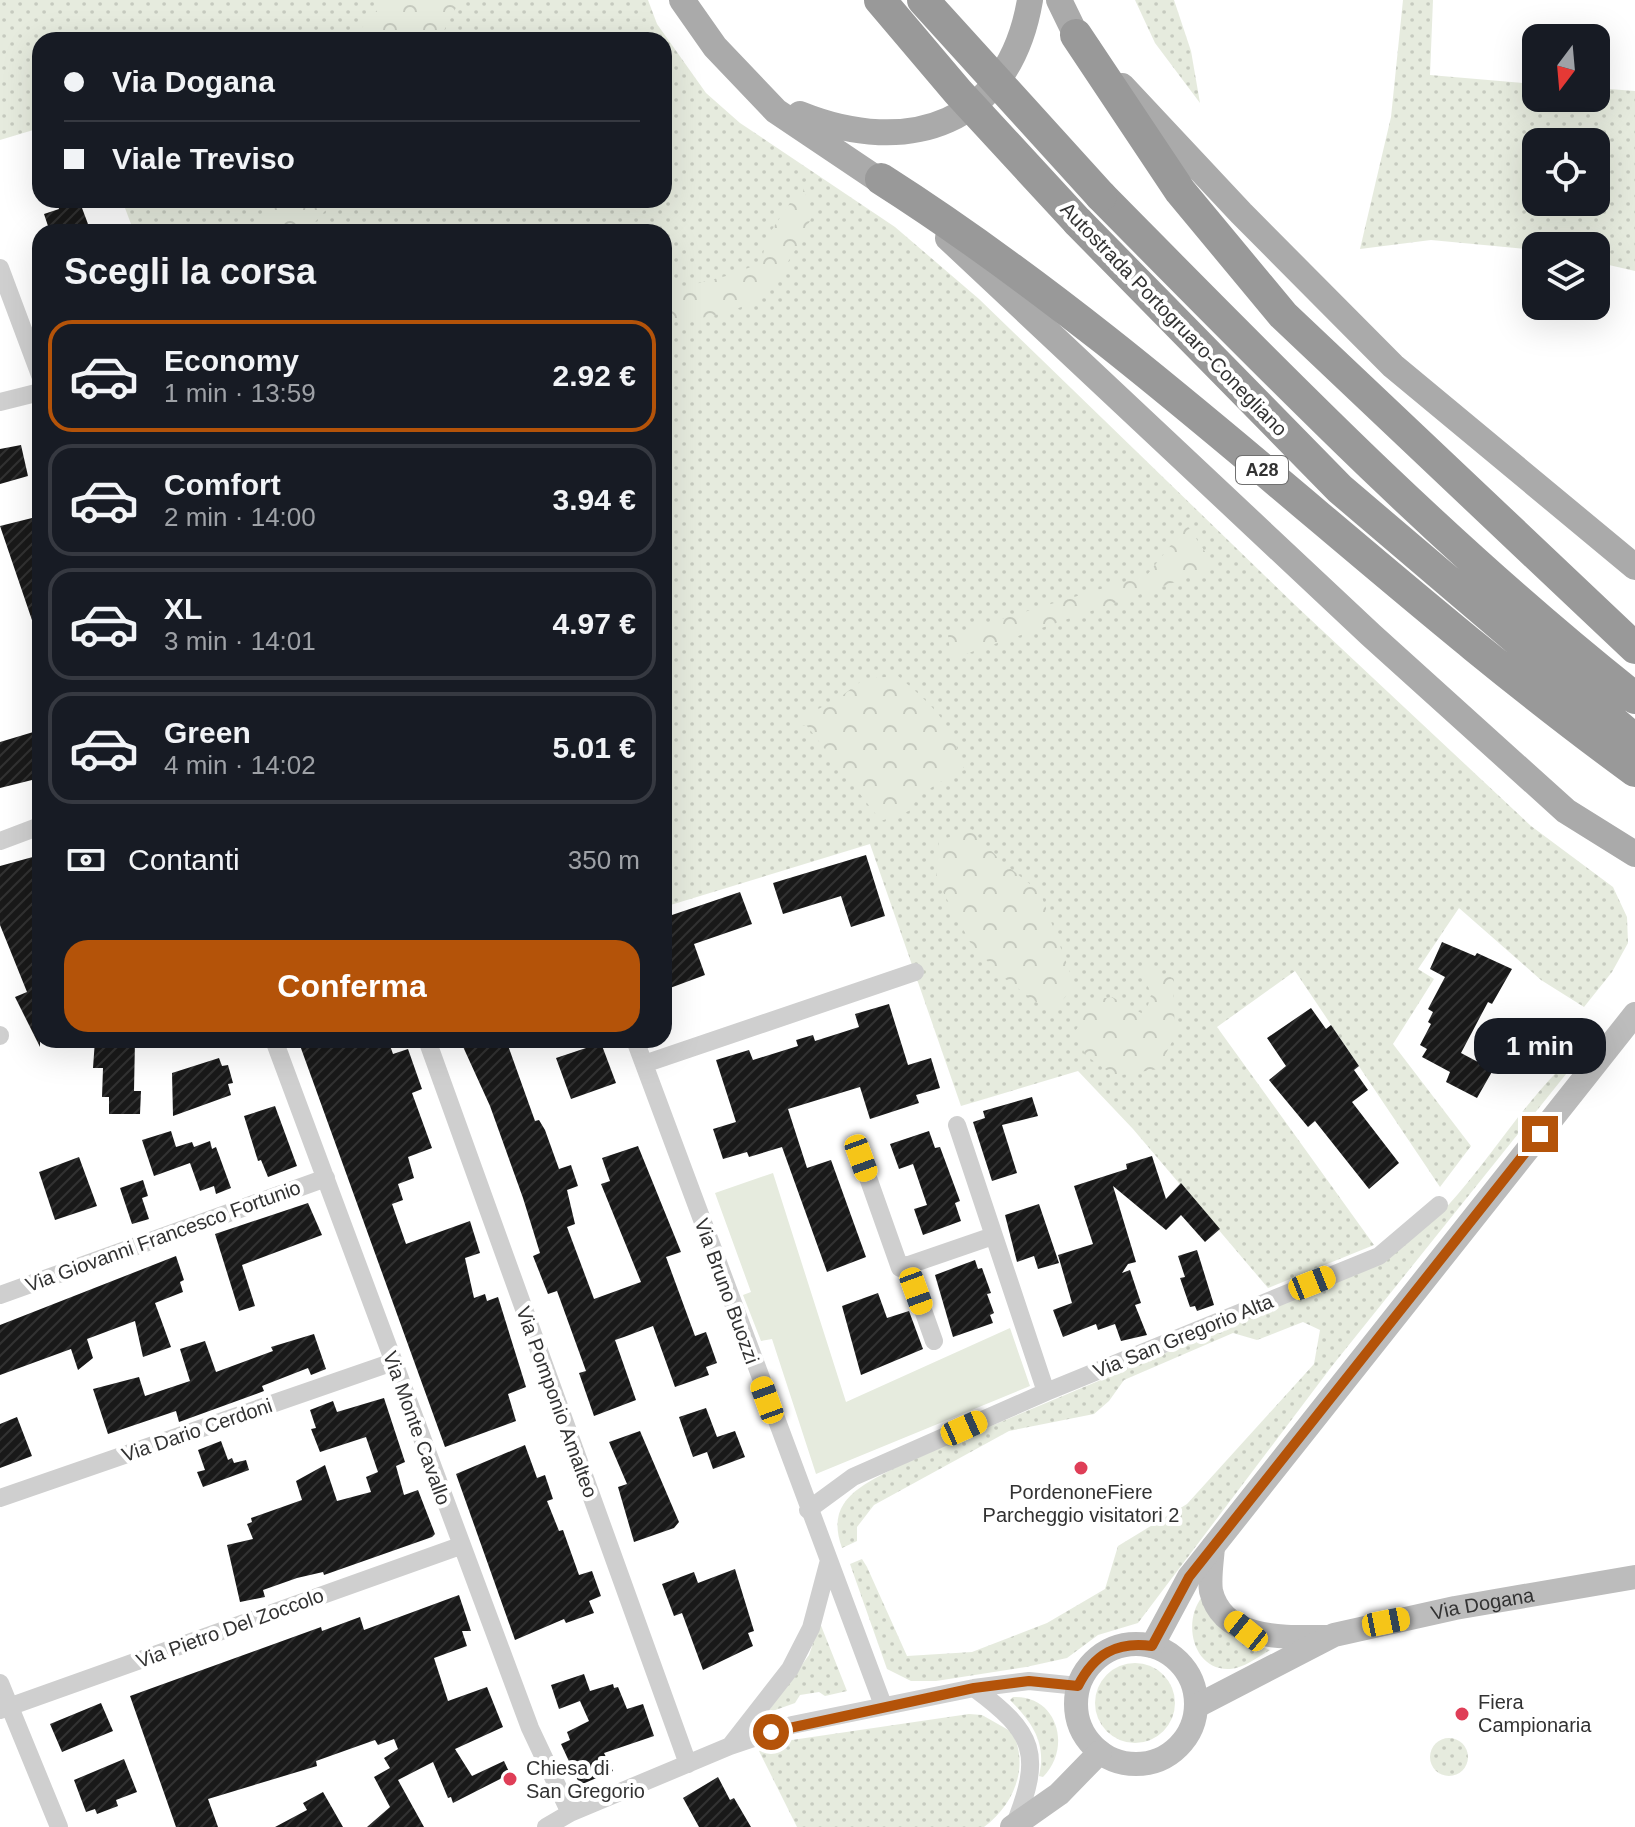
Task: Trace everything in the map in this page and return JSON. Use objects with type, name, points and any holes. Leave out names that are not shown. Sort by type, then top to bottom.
[{"type":"highway","name":"Autostrada Portogruaro-Conegliano","points":[[880,0],[958,92],[1078,222],[1340,489],[1635,740]]},
{"type":"highway","name":"Autostrada Portogruaro-Conegliano","points":[[923,0],[1101,196],[1368,466],[1587,660],[1635,698]]},
{"type":"highway","points":[[1076,35],[1180,191],[1283,315],[1635,648]]},
{"type":"highway","name":"A28","points":[[881,179],[964,232],[1060,305],[1431,612],[1635,771]]},
{"type":"main road","points":[[740,75],[795,112],[831,126],[870,134],[899,134],[931,127],[963,113],[998,84],[1017,51],[1030,0]]},
{"type":"main road","points":[[1059,0],[1076,35],[1241,213],[1393,366],[1635,567]]},
{"type":"main road","points":[[684,3],[740,75],[776,111],[881,179],[971,258],[1371,635],[1566,811],[1635,854]]},
{"type":"main road","points":[[1152,1646],[1189,1577],[1635,1014]]},
{"type":"main road","name":"Via Dogana","points":[[1213,1547],[1211,1590],[1220,1610],[1246,1631],[1283,1637],[1330,1637],[1455,1608],[1635,1577]]},
{"type":"main road","name":"Via Dogana","points":[[1197,1706],[1330,1637]]},
{"type":"main road","points":[[1152,1646],[1171,1654],[1185,1668],[1194,1686],[1197,1706],[1189,1733],[1171,1754],[1135,1764],[1117,1761],[1100,1752],[1087,1739],[1078,1722],[1075,1704],[1078,1686],[1086,1669],[1116,1647],[1152,1646]]},
{"type":"main road","points":[[1013,1826],[1059,1794],[1100,1752]]},
{"type":"street","points":[[0,268],[32,354]]},
{"type":"street","points":[[0,402],[32,394]]},
{"type":"street","points":[[0,841],[32,829]]},
{"type":"street","points":[[644,1064],[915,972]]},
{"type":"street","name":"Via Monte Cavallo","points":[[277,1048],[460,1546],[530,1728],[570,1813]]},
{"type":"street","name":"Via Pomponio Amalteo","points":[[430,1048],[688,1764]]},
{"type":"street","name":"Via Bruno Buozzi","points":[[638,1048],[883,1705]]},
{"type":"street","points":[[957,1125],[1046,1392]]},
{"type":"street","points":[[861,1158],[900,1268],[993,1236]]},
{"type":"street","name":"Via Giovanni Francesco Fortunio","points":[[0,1295],[326,1178]]},
{"type":"street","name":"Via San Gregorio Alta","points":[[808,1510],[853,1477],[1046,1392],[1379,1256],[1439,1205]]},
{"type":"street","points":[[907,1265],[934,1341]]},
{"type":"street","name":"Via Dario Cerdoni","points":[[0,1498],[393,1362]]},
{"type":"street","name":"Via Pietro Del Zoccolo","points":[[5,1708],[460,1546]]},
{"type":"street","points":[[730,1746],[790,1669],[811,1628],[828,1564]]},
{"type":"street","points":[[546,1827],[570,1813],[730,1746],[792,1725],[974,1688],[1029,1681],[1078,1686]]},
{"type":"street","points":[[0,1683],[5,1708],[59,1827]]},
{"type":"street","points":[[974,1688],[1004,1710],[1026,1736],[1029,1773],[1026,1796],[1013,1826]]},
{"type":"green space","points":[[0,0],[648,0],[663,32],[32,32],[32,130],[0,140]]},
{"type":"green space","points":[[386,0],[460,0],[443,32],[358,32]]},
{"type":"green space","points":[[1135,0],[1174,0],[1191,51],[1200,103],[1155,43]]},
{"type":"green space","points":[[1403,0],[1433,0],[1430,75],[1522,83],[1522,112],[1610,112],[1610,89],[1635,91],[1635,271],[1610,265],[1610,232],[1522,232],[1522,249],[1431,240],[1360,249],[1391,117]]},
{"type":"green space","points":[[672,45],[706,93],[740,123],[895,227],[979,299],[1294,604],[1531,826],[1613,887],[1627,917],[1628,943],[1612,972],[1584,1007],[1541,980],[1459,908],[1418,969],[1434,979],[1393,1044],[1471,1146],[1440,1187],[1295,971],[1217,1027],[1374,1245],[1268,1288],[1133,1129],[1078,1071],[961,1106],[870,844],[672,905],[672,224],[131,224],[125,208],[672,208]]},
{"type":"green space","points":[[802,185],[813,214],[797,247],[768,289],[741,307],[714,315],[672,321],[672,290],[730,275],[761,263],[767,237]]},
{"type":"green space","points":[[270,208],[328,208],[313,224],[257,224]]},
{"type":"green space","points":[[1187,525],[1216,568],[951,659],[948,635],[1147,575]]},
{"type":"green space","points":[[898,676],[940,717],[954,739],[964,770],[926,792],[909,811],[881,821],[807,726],[792,724],[843,695],[864,679]]},
{"type":"green space","points":[[971,829],[1001,861],[1040,892],[1075,986],[1051,1013],[1000,975],[970,942],[936,879],[939,841]]},
{"type":"green space","points":[[1141,966],[1173,978],[1175,1036],[1158,1069],[1115,1076],[1085,1055],[1076,1030],[1093,1000],[1112,997],[1145,1015],[1151,995]]},
{"type":"green space","points":[[1595,1038],[1332,1366],[1138,1623],[1098,1635],[1067,1658],[1026,1667],[936,1681],[911,1681],[887,1669],[850,1564],[862,1559],[867,1567],[907,1656],[972,1652],[1047,1623],[1105,1589],[1118,1546],[1187,1504],[1314,1364],[1320,1330],[1303,1322],[1257,1340],[1233,1333],[1124,1380],[1109,1401],[1094,1414],[1009,1431],[874,1505],[857,1527],[857,1541],[842,1548],[839,1516],[852,1494],[905,1462],[1380,1263],[1449,1204],[1556,1072]]},
{"type":"green space","points":[[773,1173],[846,1402],[1010,1328],[1030,1386],[816,1474],[772,1339],[761,1341],[743,1295],[751,1292],[715,1193]]},
{"type":"green space","points":[[1202,1597],[1231,1635],[1270,1650],[1251,1662],[1230,1669],[1217,1668],[1207,1662],[1200,1654],[1192,1631],[1196,1607]]},
{"type":"green space","points":[[820,1623],[847,1691],[825,1696],[819,1692],[800,1695],[795,1703],[767,1713],[809,1655]]},
{"type":"green space","points":[[1127,1663],[1143,1663],[1164,1674],[1175,1695],[1175,1711],[1164,1732],[1143,1743],[1127,1743],[1113,1737],[1101,1725],[1095,1711],[1095,1695],[1101,1681],[1113,1669]]},
{"type":"green space","points":[[1013,1697],[1041,1705],[1056,1725],[1057,1752],[1043,1777],[1039,1776],[1041,1753],[1036,1734],[1010,1700]]},
{"type":"green space","points":[[969,1714],[982,1715],[1012,1732],[1019,1758],[1019,1771],[1011,1796],[1004,1808],[984,1827],[797,1827],[759,1751],[785,1741]]},
{"type":"green space","points":[[1449,1738],[1463,1743],[1468,1757],[1463,1771],[1449,1776],[1435,1771],[1430,1757],[1435,1743]]},
{"type":"building","points":[[82,208],[88,224],[47,224],[44,214],[59,209]]},
{"type":"building","points":[[21,445],[28,476],[0,484],[0,449]]},
{"type":"building","points":[[32,518],[32,620],[0,526]]},
{"type":"building","points":[[32,732],[32,780],[0,788],[0,742]]},
{"type":"building","points":[[866,855],[885,916],[851,927],[841,896],[783,914],[773,883]]},
{"type":"building","points":[[32,857],[32,1031],[15,997],[27,992],[0,925],[0,866]]},
{"type":"building","points":[[740,892],[752,924],[694,944],[705,975],[672,987],[672,915]]},
{"type":"building","points":[[1442,942],[1512,969],[1492,1004],[1488,1002],[1461,1053],[1493,1070],[1477,1098],[1446,1082],[1450,1072],[1422,1057],[1427,1049],[1420,1045],[1431,1024],[1428,1022],[1433,1012],[1428,1009],[1445,977],[1430,969]]},
{"type":"building","points":[[889,1004],[908,1065],[931,1058],[940,1088],[916,1095],[919,1103],[870,1119],[860,1087],[788,1109],[807,1168],[831,1160],[866,1257],[827,1272],[782,1147],[749,1157],[747,1152],[723,1159],[713,1129],[736,1122],[716,1060],[749,1050],[753,1060],[798,1046],[796,1040],[813,1035],[815,1041],[859,1027],[855,1014]]},
{"type":"building","points":[[1311,1008],[1326,1029],[1331,1025],[1359,1066],[1354,1070],[1368,1090],[1352,1102],[1399,1163],[1369,1189],[1315,1121],[1308,1127],[1269,1080],[1286,1066],[1267,1038]]},
{"type":"building","points":[[94,1048],[135,1048],[134,1091],[141,1091],[140,1114],[109,1114],[109,1097],[102,1097],[103,1068],[93,1068]]},
{"type":"building","points":[[301,1048],[391,1048],[393,1054],[408,1049],[422,1089],[412,1093],[432,1148],[408,1157],[414,1178],[398,1184],[403,1200],[392,1204],[406,1244],[470,1221],[480,1253],[465,1258],[474,1298],[485,1294],[487,1301],[498,1297],[526,1387],[508,1394],[516,1421],[445,1447]]},
{"type":"building","points":[[464,1048],[509,1048],[535,1121],[539,1120],[545,1130],[559,1169],[571,1165],[578,1186],[567,1190],[575,1224],[567,1227],[594,1299],[641,1282],[601,1184],[610,1181],[602,1158],[638,1146],[681,1252],[666,1257],[695,1336],[706,1332],[717,1363],[706,1367],[709,1375],[675,1387],[653,1326],[615,1340],[636,1400],[594,1416],[579,1373],[586,1371],[557,1291],[548,1294],[533,1256],[540,1253],[490,1106]]},
{"type":"building","points":[[586,1048],[603,1048],[616,1083],[571,1099],[556,1058]]},
{"type":"building","points":[[219,1058],[222,1066],[228,1065],[233,1083],[228,1084],[231,1095],[173,1116],[172,1073]]},
{"type":"building","points":[[1032,1097],[1038,1116],[1002,1125],[1017,1173],[992,1181],[973,1122],[985,1118],[983,1111]]},
{"type":"building","points":[[275,1106],[297,1166],[268,1177],[261,1160],[258,1161],[244,1116]]},
{"type":"building","points":[[171,1131],[176,1147],[192,1142],[194,1147],[210,1141],[212,1149],[216,1147],[231,1188],[216,1194],[214,1186],[200,1191],[190,1163],[154,1176],[142,1140]]},
{"type":"building","points":[[929,1131],[935,1148],[940,1147],[960,1201],[955,1203],[961,1221],[923,1235],[914,1209],[927,1205],[913,1164],[899,1169],[890,1144]]},
{"type":"building","points":[[1152,1156],[1166,1199],[1181,1183],[1220,1229],[1205,1242],[1181,1215],[1166,1230],[1113,1186],[1136,1262],[1128,1264],[1122,1273],[1130,1270],[1141,1303],[1135,1305],[1147,1335],[1121,1341],[1115,1324],[1098,1330],[1096,1324],[1063,1337],[1053,1310],[1072,1303],[1058,1255],[1093,1244],[1074,1186],[1127,1169],[1126,1164]]},
{"type":"building","points":[[79,1157],[97,1206],[55,1220],[39,1172]]},
{"type":"building","points":[[143,1180],[148,1196],[142,1198],[149,1219],[132,1224],[120,1188]]},
{"type":"building","points":[[308,1203],[322,1235],[242,1265],[255,1306],[239,1311],[215,1234]]},
{"type":"building","points":[[1039,1204],[1059,1263],[1038,1269],[1034,1256],[1017,1262],[1005,1215]]},
{"type":"building","points":[[1197,1250],[1214,1305],[1197,1311],[1195,1306],[1190,1307],[1180,1278],[1185,1277],[1178,1256]]},
{"type":"building","points":[[176,1256],[184,1280],[180,1282],[183,1292],[155,1303],[171,1347],[143,1357],[135,1321],[87,1339],[93,1358],[78,1370],[71,1349],[0,1375],[0,1325]]},
{"type":"building","points":[[975,1260],[978,1269],[982,1268],[991,1293],[987,1294],[994,1313],[990,1315],[993,1323],[953,1337],[935,1275]]},
{"type":"building","points":[[878,1293],[887,1318],[909,1311],[923,1349],[861,1375],[842,1306]]},
{"type":"building","points":[[314,1334],[326,1369],[311,1375],[308,1368],[262,1386],[264,1391],[179,1422],[176,1411],[108,1434],[93,1389],[139,1377],[145,1396],[190,1381],[180,1349],[205,1341],[216,1372],[273,1351],[271,1347]]},
{"type":"building","points":[[384,1398],[405,1462],[396,1466],[404,1495],[418,1490],[435,1534],[324,1575],[323,1572],[297,1578],[263,1590],[265,1597],[240,1602],[227,1545],[253,1539],[247,1524],[252,1522],[251,1518],[302,1500],[296,1481],[325,1465],[337,1501],[371,1492],[366,1477],[378,1472],[366,1437],[320,1452],[311,1429],[316,1428],[310,1410],[333,1401],[337,1412]]},
{"type":"building","points":[[706,1408],[717,1437],[735,1431],[745,1457],[713,1469],[707,1452],[693,1457],[679,1417]]},
{"type":"building","points":[[17,1417],[32,1456],[0,1468],[0,1424]]},
{"type":"building","points":[[640,1431],[679,1522],[674,1528],[634,1542],[618,1487],[627,1484],[609,1442]]},
{"type":"building","points":[[221,1441],[228,1460],[232,1458],[234,1463],[246,1460],[249,1470],[203,1487],[197,1472],[205,1470],[198,1450]]},
{"type":"building","points":[[525,1445],[537,1478],[545,1475],[553,1499],[547,1501],[559,1531],[563,1530],[579,1575],[592,1571],[601,1596],[589,1601],[594,1613],[566,1623],[564,1619],[515,1640],[456,1474]]},
{"type":"building","points":[[735,1569],[754,1631],[748,1633],[753,1646],[703,1670],[682,1613],[674,1616],[662,1584],[694,1572],[698,1583]]},
{"type":"building","points":[[459,1595],[471,1631],[462,1631],[467,1646],[434,1658],[448,1701],[487,1687],[503,1727],[455,1749],[472,1776],[504,1761],[510,1774],[453,1803],[433,1762],[398,1780],[424,1827],[367,1827],[390,1807],[374,1777],[390,1768],[384,1758],[398,1749],[394,1739],[378,1745],[375,1740],[316,1761],[317,1766],[208,1799],[218,1827],[176,1827],[130,1696],[321,1627],[322,1631],[360,1617],[364,1630]]},
{"type":"building","points":[[584,1674],[590,1691],[613,1684],[614,1688],[618,1687],[627,1709],[643,1704],[654,1736],[604,1753],[613,1771],[580,1785],[561,1744],[570,1740],[567,1732],[589,1721],[580,1701],[559,1709],[551,1685]]},
{"type":"building","points":[[101,1703],[113,1731],[62,1752],[50,1724]]},
{"type":"building","points":[[124,1759],[137,1792],[116,1800],[118,1806],[97,1814],[95,1809],[86,1812],[74,1780]]},
{"type":"building","points":[[718,1777],[730,1800],[734,1798],[751,1827],[699,1827],[683,1798]]},
{"type":"building","points":[[323,1792],[343,1827],[275,1827],[307,1810],[303,1803]]},
{"type":"place","name":"PordenoneFiere Parcheggio visitatori 2","points":[[1081,1468]]},
{"type":"place","name":"Fiera Campionaria","points":[[1462,1714]]},
{"type":"place","name":"Chiesa di San Gregorio","points":[[510,1779]]},
{"type":"route","points":[[771,1732],[883,1705],[974,1688],[1029,1681],[1078,1686],[1086,1669],[1099,1656],[1116,1647],[1134,1643],[1152,1646],[1189,1577],[1540,1134]]}]
